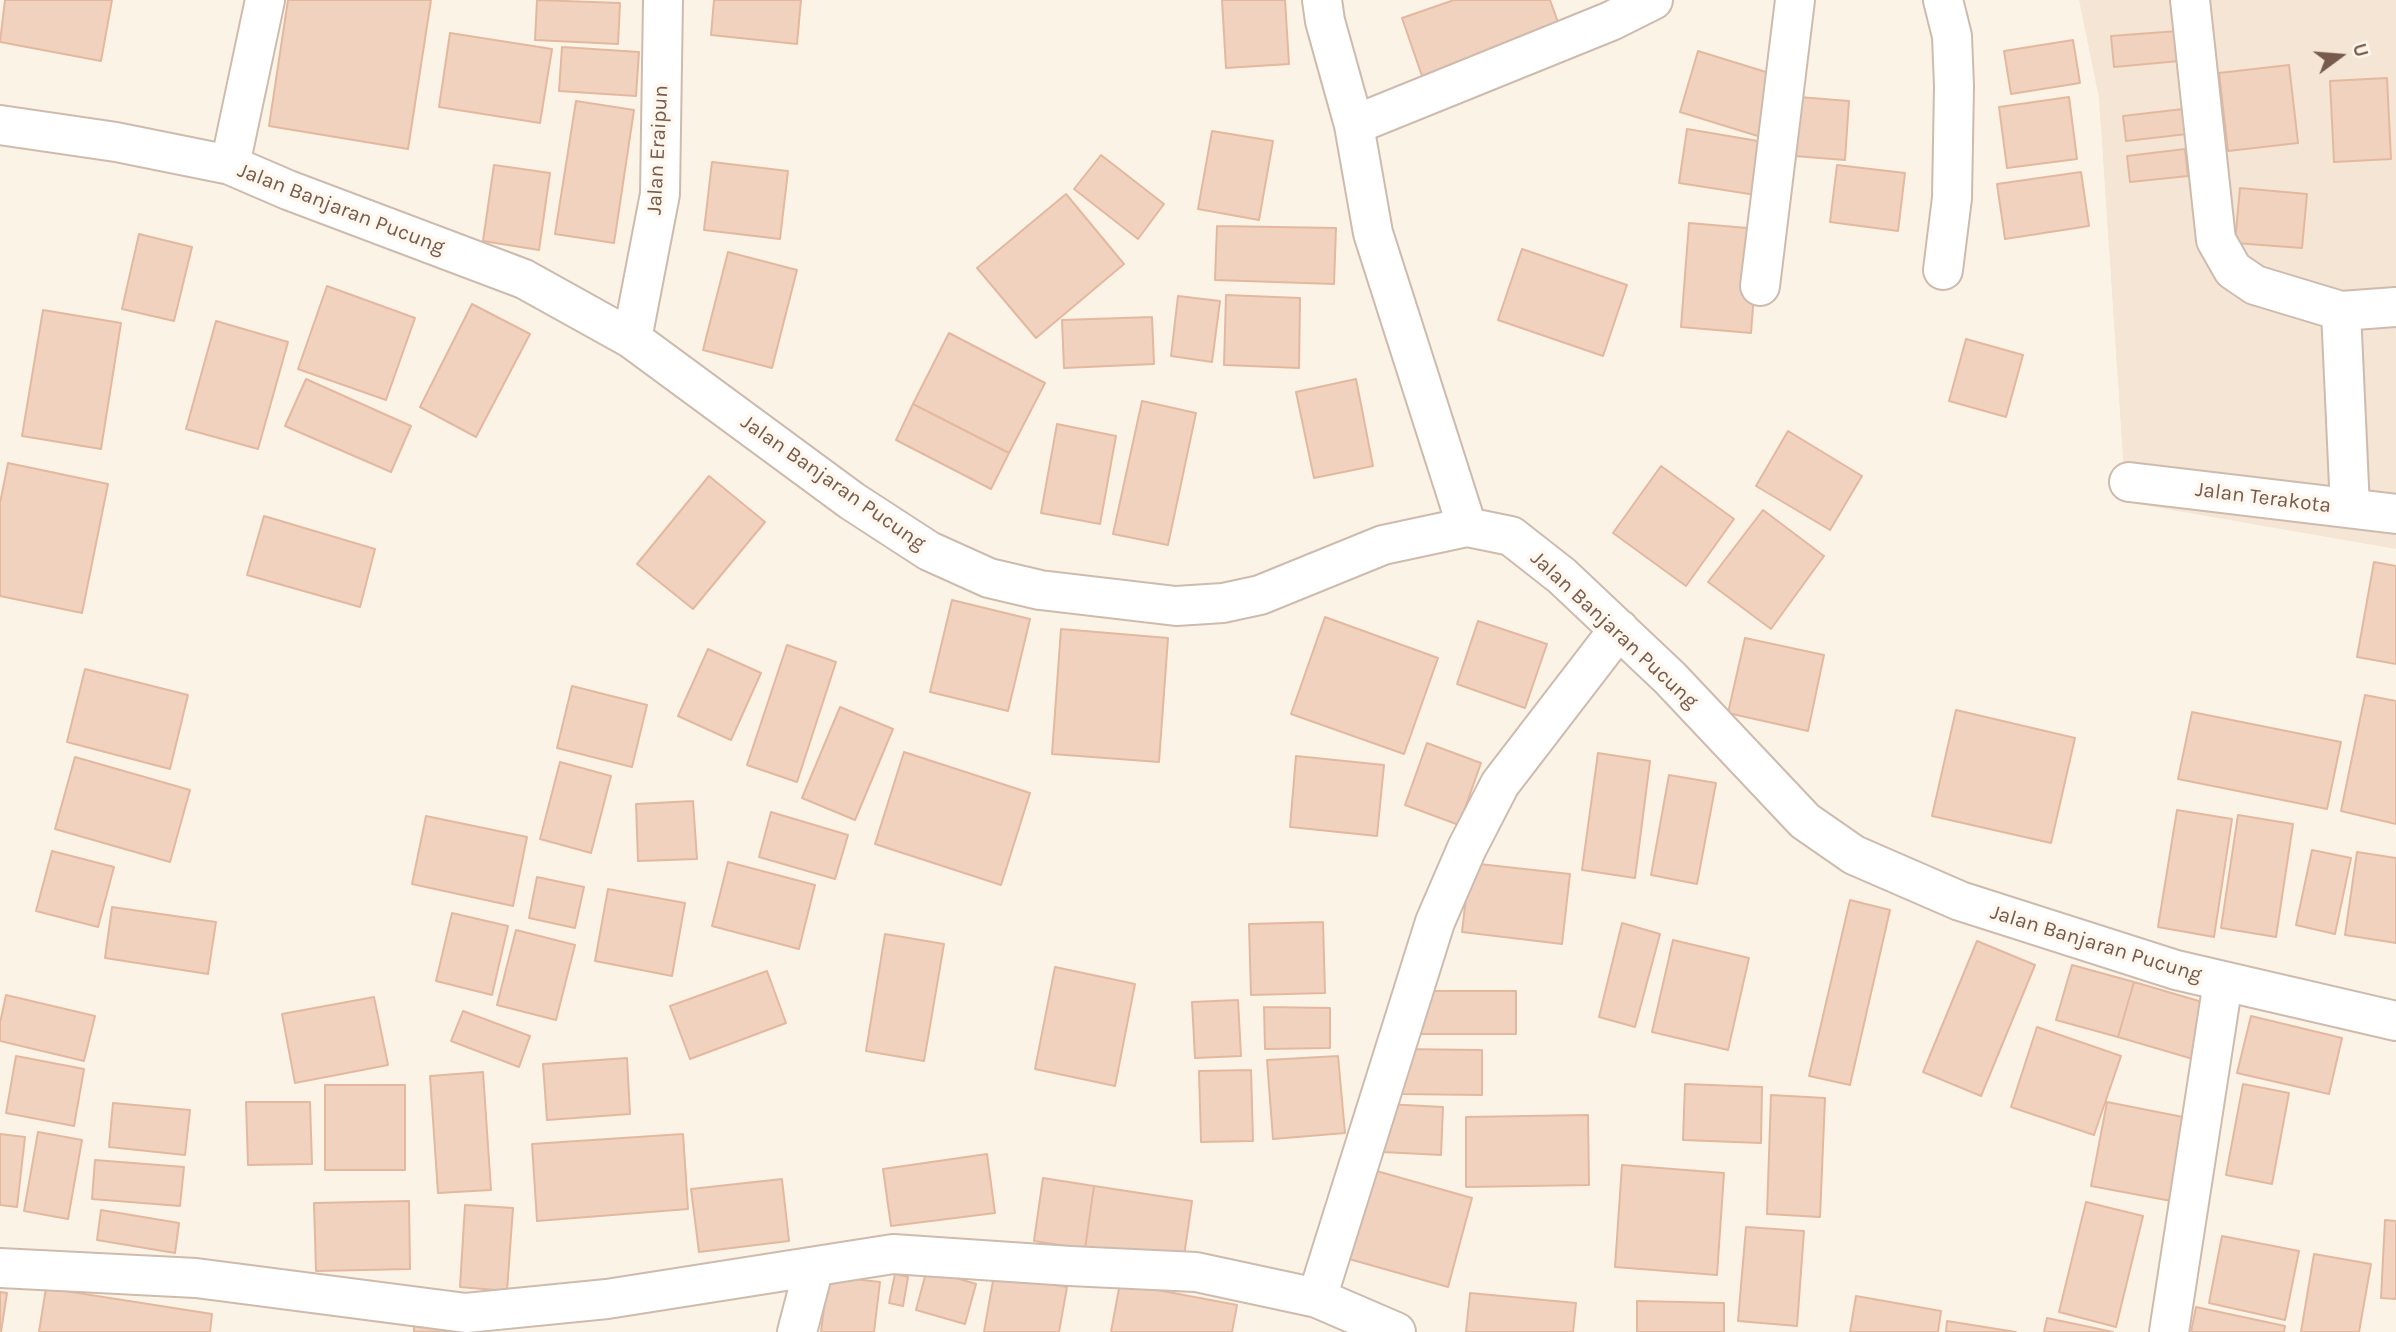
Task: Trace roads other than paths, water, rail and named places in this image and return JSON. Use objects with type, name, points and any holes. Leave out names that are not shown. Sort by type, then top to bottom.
[{"type":"street","points":[[230,166],[265,0]]},
{"type":"street","name":"Jalan Eraipun","points":[[632,339],[660,194],[663,0]]},
{"type":"street","points":[[1322,0],[1325,21],[1354,125],[1373,233],[1467,527]]},
{"type":"street","points":[[1354,125],[1611,21],[1653,0]]},
{"type":"street","points":[[1760,286],[1795,0]]},
{"type":"street","points":[[1943,0],[1952,36],[1954,86],[1952,198],[1943,270]]},
{"type":"street","points":[[2190,0],[2216,240],[2232,270],[2255,285],[2341,311],[2396,307]]},
{"type":"street","name":"Jalan Banjaran Pucung","points":[[0,125],[116,142],[230,166],[524,279],[632,339],[852,501],[929,551],[989,578],[1027,587],[1177,606],[1223,603],[1260,595],[1382,545],[1467,527],[1511,536],[1562,576],[1670,678],[1804,821],[1854,855],[1960,901],[2176,971],[2396,1021]]},
{"type":"street","points":[[2341,311],[2350,508]]},
{"type":"street","name":"Jalan Terakota","points":[[2129,482],[2396,514]]},
{"type":"street","points":[[1317,1298],[1435,922],[1467,848],[1500,784],[1619,629]]},
{"type":"street","points":[[2169,1332],[2223,982]]},
{"type":"street","points":[[0,1268],[196,1278],[466,1314],[607,1299],[893,1254],[1196,1272],[1317,1298],[1396,1332]]},
{"type":"street","points":[[797,1332],[814,1267]]}]
